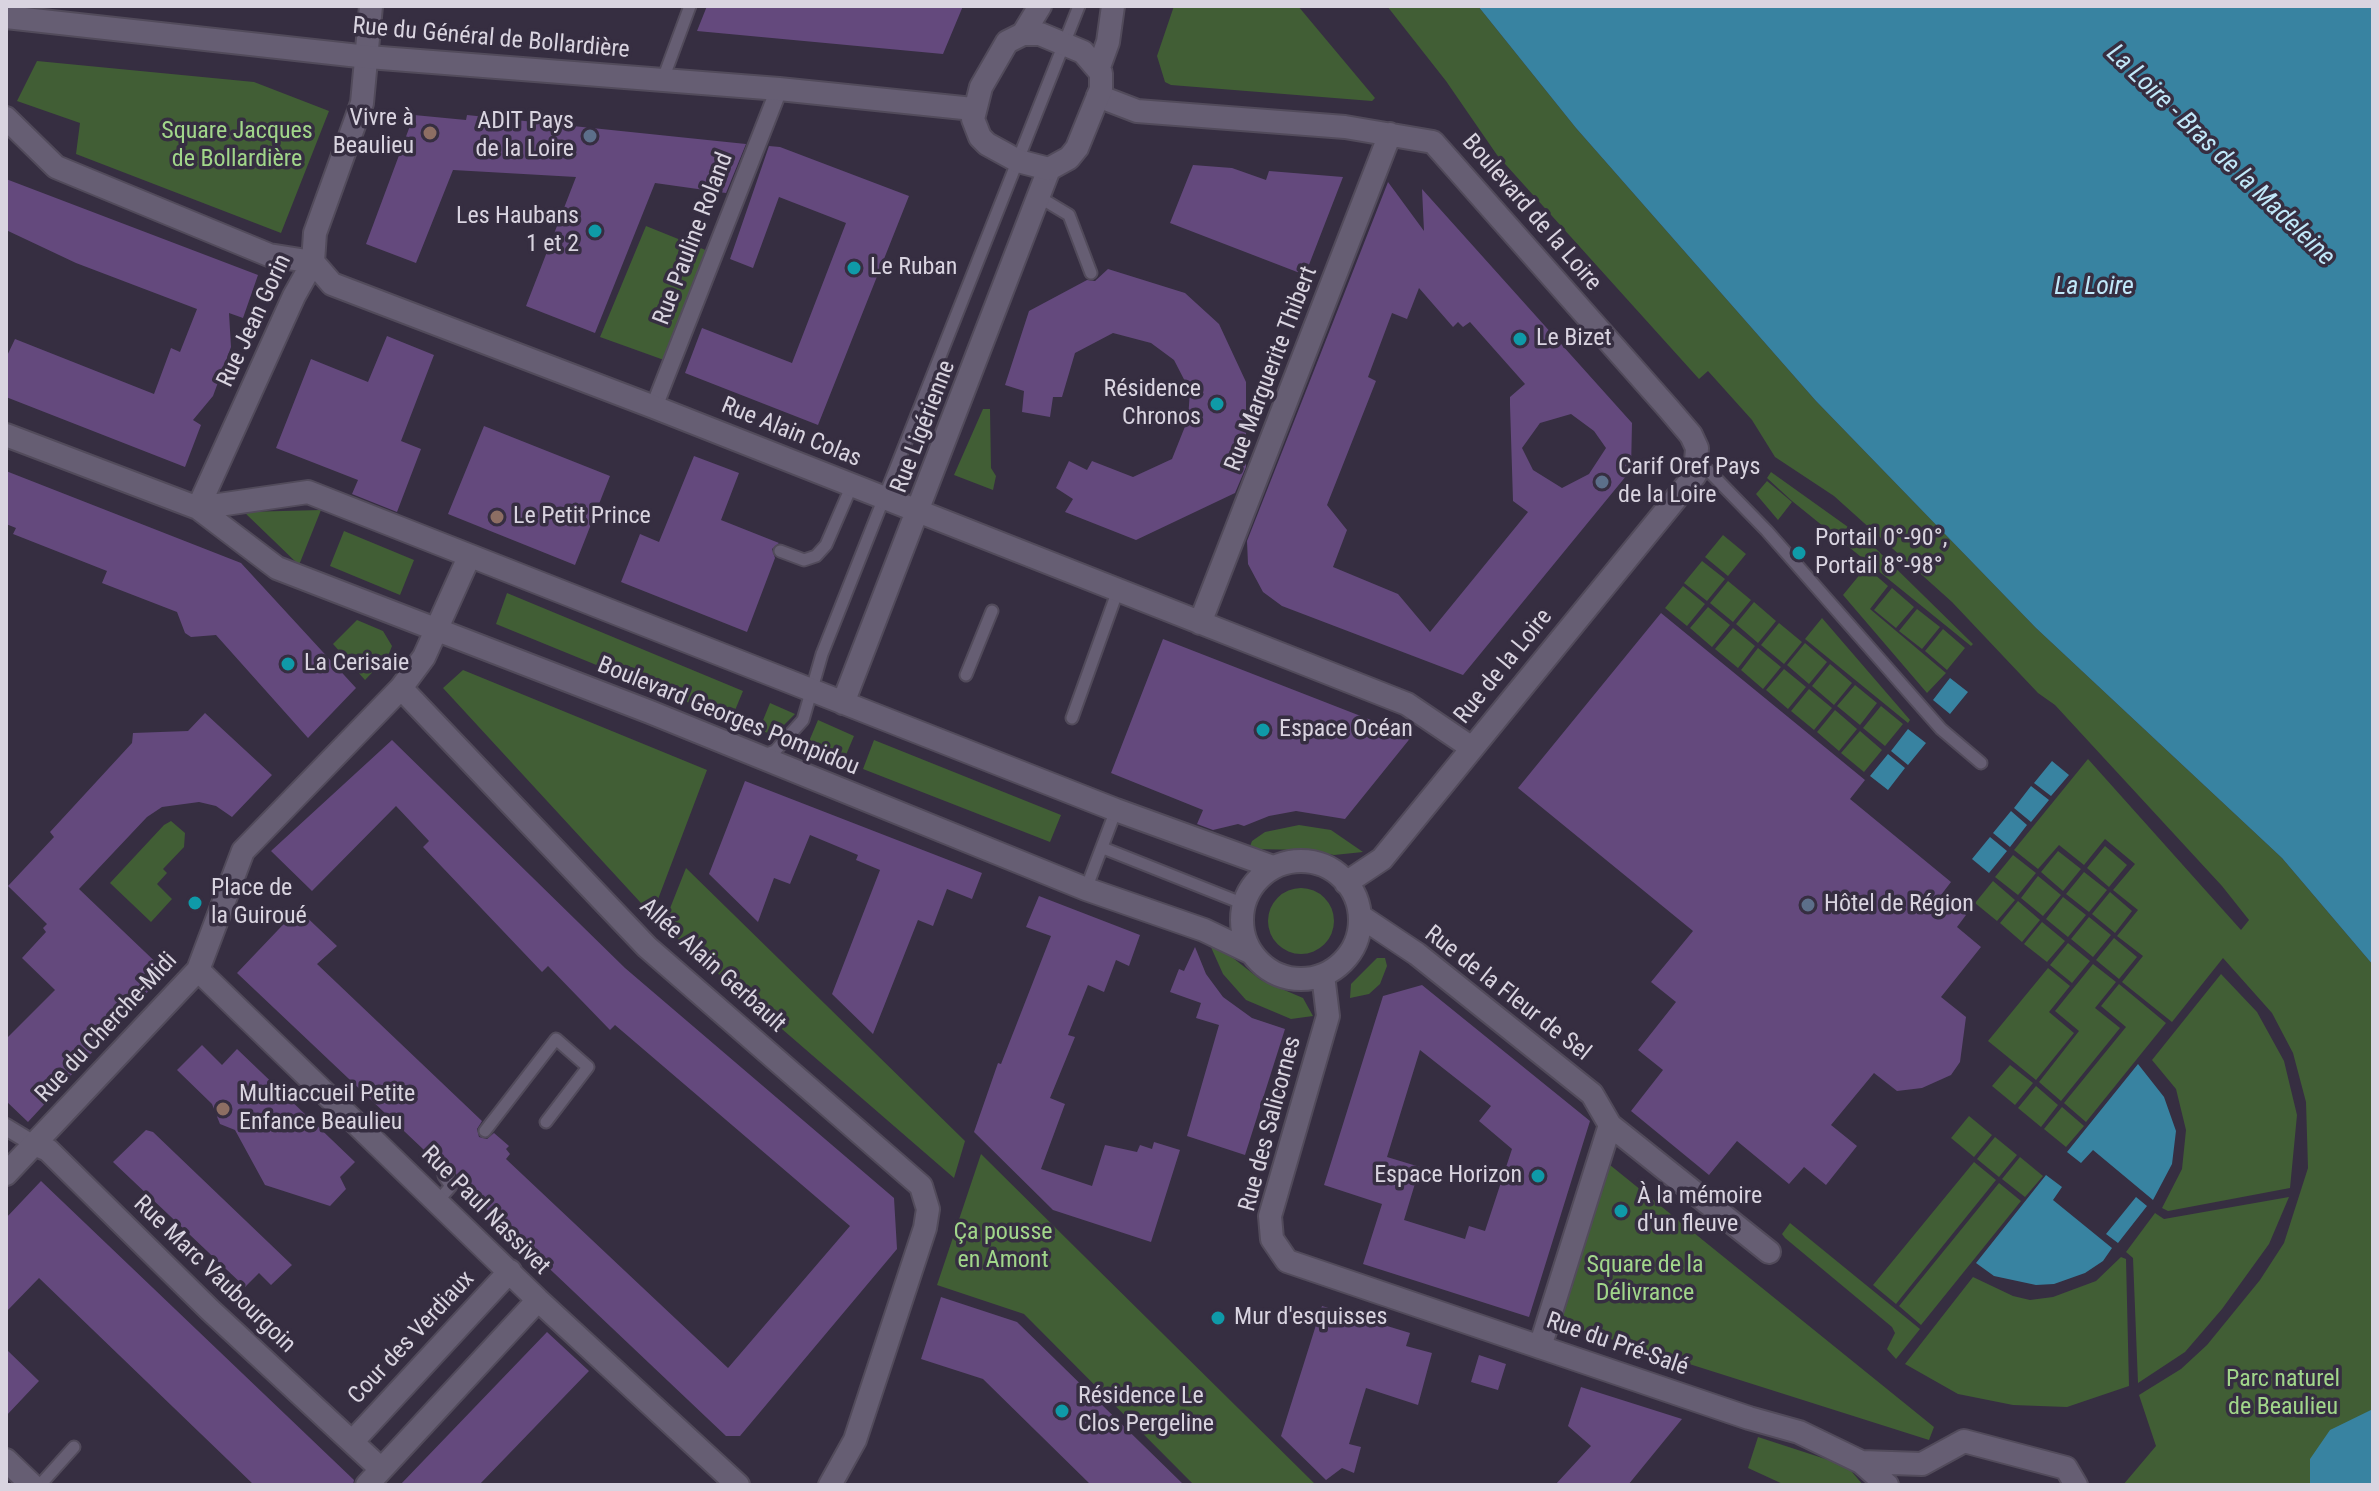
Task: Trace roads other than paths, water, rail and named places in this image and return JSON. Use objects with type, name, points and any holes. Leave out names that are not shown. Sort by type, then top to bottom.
[{"type":"street","name":"Rue Jean Gorin","points":[[198,508],[294,296],[313,262],[315,233],[362,103],[371,6]]},
{"type":"street","points":[[1023,34],[1040,6]]},
{"type":"street","points":[[1099,67],[1083,52],[1040,34],[1023,34],[1007,42],[981,87],[973,109],[980,137],[1018,161],[1049,169],[1069,158],[1077,148],[1098,96],[1102,81],[1099,67],[1108,42],[1113,6]]},
{"type":"street","name":"Rue du Général de Bollardière","points":[[6,17],[368,57],[663,79],[973,109]]},
{"type":"street","name":"Rue Pauline Roland","points":[[654,407],[779,89]]},
{"type":"street","name":"Boulevard de la Loire","points":[[1098,96],[1137,111],[1423,138],[1442,150],[1691,435],[1697,468]]},
{"type":"street","points":[[6,118],[56,167],[269,255],[313,262]]},
{"type":"street","name":"Rue Marguerite Thibert","points":[[1200,623],[1390,134]]},
{"type":"street","name":"Rue Ligérienne","points":[[843,703],[920,511],[1049,169]]},
{"type":"street","name":"Rue Alain Colas","points":[[313,262],[332,284],[654,407],[1407,704],[1472,748]]},
{"type":"street","name":"Boulevard Georges Pompidou","points":[[6,435],[198,508],[277,568],[650,712],[1086,889],[1204,930],[1252,953]]},
{"type":"street","name":"Rue de la Loire","points":[[1346,883],[1382,859],[1697,468]]},
{"type":"street","name":"Boulevard Georges Pompidou","points":[[198,508],[308,492],[1116,810],[1273,867]]},
{"type":"street","name":"Rue du Cherche-Midi","points":[[6,1174],[198,970],[243,851],[401,688],[424,657],[437,632],[469,557]]},
{"type":"street","name":"Allée Alain Gerbault","points":[[401,688],[647,947],[921,1186],[928,1215],[855,1440],[830,1485]]},
{"type":"street","points":[[1291,862],[1312,862],[1329,868],[1346,883],[1360,916],[1358,937],[1351,952],[1323,975],[1306,979],[1286,977],[1264,966],[1252,953],[1242,929],[1244,904],[1253,885],[1273,867],[1291,862]]},
{"type":"street","name":"Rue de la Fleur de Sel","points":[[1360,916],[1417,954],[1592,1094],[1610,1125]]},
{"type":"street","name":"Rue Paul Nassivet","points":[[198,970],[538,1300],[738,1485]]},
{"type":"street","name":"Rue des Salicornes","points":[[1323,975],[1328,1016],[1284,1163],[1270,1227],[1277,1250],[1287,1261],[1352,1285]]},
{"type":"street","points":[[1540,1347],[1610,1125],[1769,1252]]},
{"type":"street","name":"Rue Marc Vaubourgoin","points":[[6,1127],[48,1150],[210,1310],[353,1441],[374,1477]]},
{"type":"street","name":"Cour des Verdiaux","points":[[353,1441],[510,1271]]},
{"type":"street","name":"Rue du Pré-Salé","points":[[1352,1285],[1799,1432],[1861,1462],[1887,1485]]},
{"type":"street","points":[[374,1477],[538,1300]]},
{"type":"street","name":"Rue du Pré-Salé","points":[[1861,1462],[1922,1464],[1964,1441],[2066,1468],[2076,1485]]},
{"type":"street","points":[[6,1460],[32,1485]]},
{"type":"lane","points":[[663,79],[690,6]]},
{"type":"lane","points":[[757,758],[775,751],[803,720],[811,689],[884,497],[1079,6]]},
{"type":"lane","points":[[1039,197],[1069,215],[1091,273]]},
{"type":"lane","points":[[1697,468],[1767,531],[1941,729],[1981,763]]},
{"type":"lane","points":[[780,551],[804,560],[816,556],[826,545],[852,485]]},
{"type":"lane","points":[[1072,718],[1118,590]]},
{"type":"lane","points":[[966,675],[992,611]]},
{"type":"lane","points":[[1086,889],[1116,810]]},
{"type":"lane","points":[[1103,848],[1244,904]]},
{"type":"lane","points":[[485,1131],[556,1039],[588,1067],[546,1122]]},
{"type":"lane","points":[[438,1201],[451,1186],[444,1176],[448,1173]]},
{"type":"lane","points":[[40,1485],[74,1447]]},
{"type":"water","name":"La Loire","points":[[1478,6],[2373,6],[2373,965],[2282,858],[2036,628],[1816,401],[1576,128]]},
{"type":"water","points":[[1950,678],[1968,692],[1950,714],[1933,700]]},
{"type":"water","points":[[1908,729],[1926,743],[1908,765],[1891,751]]},
{"type":"water","points":[[1888,754],[1905,768],[1888,790],[1870,776]]},
{"type":"water","points":[[2052,761],[2069,775],[2051,796],[2034,783]]},
{"type":"water","points":[[2031,786],[2049,800],[2031,822],[2014,808]]},
{"type":"water","points":[[2011,811],[2027,825],[2010,847],[1993,833]]},
{"type":"water","points":[[1990,837],[2007,851],[1989,873],[1972,859]]},
{"type":"water","points":[[2138,1064],[2164,1097],[2176,1131],[2172,1164],[2153,1200],[2093,1150],[2081,1163],[2067,1152]]},
{"type":"water","points":[[2046,1175],[2062,1187],[2053,1200],[2112,1248],[2103,1261],[2085,1273],[2054,1284],[2036,1285],[1994,1276],[1976,1263]]},
{"type":"water","points":[[2136,1197],[2147,1206],[2118,1243],[2106,1234]]},
{"type":"water","points":[[2373,1409],[2373,1485],[2310,1485],[2310,1459],[2330,1430]]},
{"type":"place","name":"Vivre à Beaulieu","points":[[430,133]]},
{"type":"place","name":"ADIT Pays de la Loire","points":[[590,136]]},
{"type":"place","name":"Les Haubans 1 et 2","points":[[595,231]]},
{"type":"place","name":"Le Ruban","points":[[854,268]]},
{"type":"place","name":"Le Bizet","points":[[1520,339]]},
{"type":"place","name":"Résidence Chronos","points":[[1217,404]]},
{"type":"place","name":"Carif Oref Pays de la Loire","points":[[1602,482]]},
{"type":"place","name":"Le Petit Prince","points":[[497,517]]},
{"type":"place","name":"Portail 0°-90°, Portail 8°-98°","points":[[1799,553]]},
{"type":"place","name":"La Cerisaie","points":[[288,664]]},
{"type":"place","name":"Espace Océan","points":[[1263,730]]},
{"type":"place","name":"Place de la Guiroué","points":[[195,903]]},
{"type":"place","name":"Hôtel de Région","points":[[1808,905]]},
{"type":"place","name":"Multiaccueil Petite Enfance Beaulieu","points":[[223,1109]]},
{"type":"place","name":"Espace Horizon","points":[[1538,1176]]},
{"type":"place","name":"À la mémoire d'un fleuve","points":[[1621,1211]]},
{"type":"place","name":"Mur d'esquisses","points":[[1218,1318]]},
{"type":"place","name":"Résidence Le Clos Pergeline","points":[[1062,1411]]},
{"type":"park label","name":"Square Jacques de Bollardière","points":[[237,146]]},
{"type":"park label","name":"Ça pousse en Amont","points":[[1003,1247]]},
{"type":"park label","name":"Square de la Délivrance","points":[[1645,1280]]},
{"type":"park label","name":"Parc naturel de Beaulieu","points":[[2283,1394]]},
{"type":"water label","name":"La Loire - Bras de la Madeleine","points":[[2220,156]]}]
